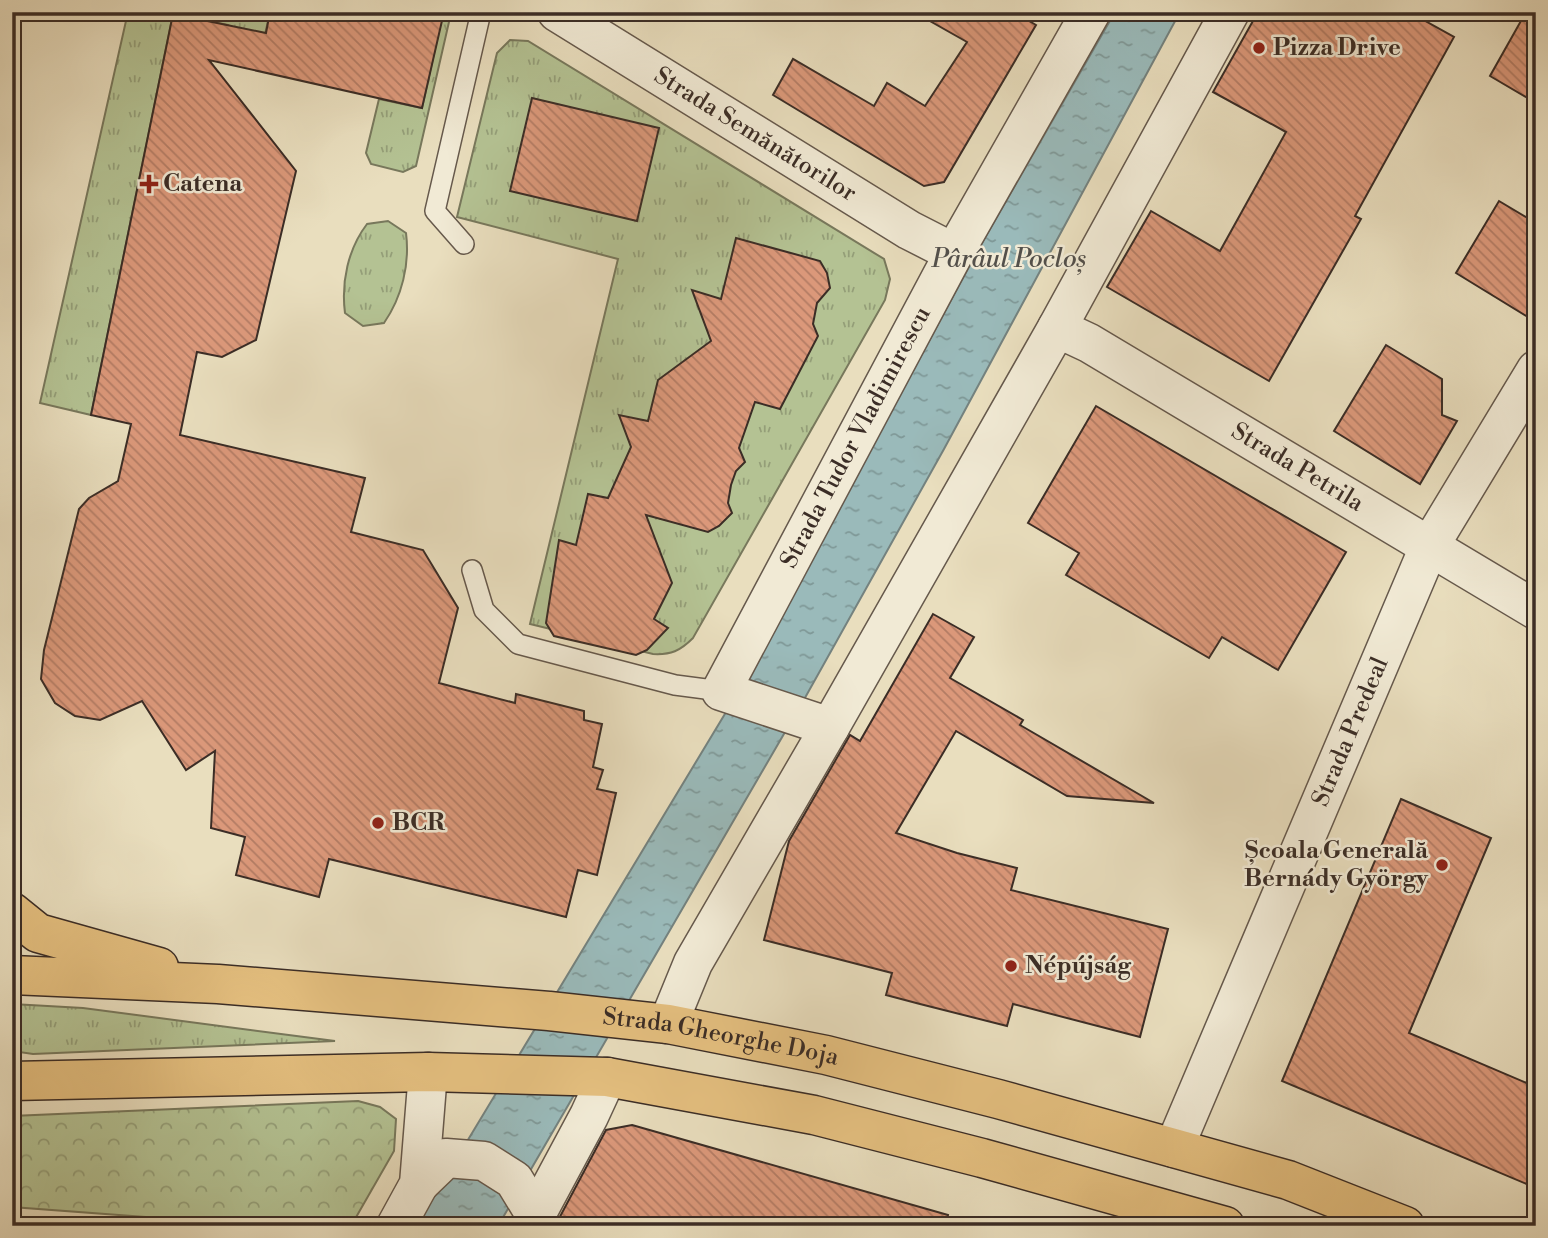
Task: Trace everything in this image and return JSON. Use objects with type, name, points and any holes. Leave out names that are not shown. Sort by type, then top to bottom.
[{"type":"main road","points":[[12,912],[38,933],[218,984]]},
{"type":"main road","name":"Strada Gheorghe Doja","points":[[12,975],[218,984],[535,1010],[668,1024],[826,1055],[1174,1148],[1288,1180],[1405,1226]]},
{"type":"main road","points":[[21,1078],[428,1072],[607,1077],[814,1115],[982,1158],[1225,1226]]},
{"type":"street","name":"Strada Semănătorilor","points":[[557,12],[909,230],[954,253]]},
{"type":"street","name":"Strada Tudor Vladimirescu","points":[[721,691],[954,253],[1091,12]]},
{"type":"street","points":[[668,1024],[693,963],[1057,328],[1230,12]]},
{"type":"street","name":"Strada Petrila","points":[[1057,328],[1089,343],[1536,610]]},
{"type":"street","name":"Strada Predeal","points":[[1174,1148],[1429,547],[1536,370]]},
{"type":"street","points":[[721,691],[830,727]]},
{"type":"street","points":[[419,1184],[428,1072]]},
{"type":"street","points":[[533,1221],[607,1077]]},
{"type":"street","points":[[396,1226],[419,1184],[446,1158],[484,1161],[514,1180],[533,1221]]},
{"type":"lane","points":[[464,244],[435,211],[481,12]]},
{"type":"lane","points":[[472,570],[484,610],[518,644],[675,685],[721,691]]},
{"type":"green space","points":[[128,12],[270,12],[262,48],[228,25],[173,14],[91,415],[40,403]]},
{"type":"green space","points":[[441,12],[448,12],[449,22],[416,166],[403,172],[371,164],[366,153],[379,99],[422,108],[443,13]]},
{"type":"green space","points":[[510,40],[528,41],[884,259],[890,279],[885,300],[693,638],[670,653],[653,654],[530,624],[618,259],[457,217],[497,53]]},
{"type":"green space","points":[[388,221],[406,233],[406,268],[396,302],[384,323],[363,326],[345,313],[347,266],[355,244],[367,224]]},
{"type":"green space","points":[[12,1004],[83,1008],[335,1041],[33,1054],[12,1051]]},
{"type":"green space","points":[[358,1101],[380,1107],[396,1119],[394,1151],[351,1226],[265,1226],[12,1207],[12,1116]]},
{"type":"water","name":"Pârâul Pocloș","points":[[1115,12],[1180,12],[944,449],[806,696],[498,1226],[416,1226],[746,679],[983,241]]},
{"type":"building","points":[[270,12],[444,12],[422,108],[209,60],[296,171],[256,340],[222,357],[197,352],[180,435],[365,478],[351,532],[423,550],[458,608],[439,683],[515,703],[516,694],[584,711],[584,720],[602,724],[593,767],[603,770],[597,789],[616,793],[597,875],[578,870],[566,917],[329,859],[319,897],[236,875],[245,837],[211,828],[215,751],[186,770],[142,701],[100,720],[75,716],[55,703],[41,679],[44,650],[79,509],[89,498],[118,481],[131,424],[91,415],[173,14],[266,33]]},
{"type":"building","points":[[914,12],[1014,12],[1036,25],[944,182],[924,186],[773,95],[793,59],[874,106],[887,83],[925,106],[967,42]]},
{"type":"building","points":[[1258,12],[1409,12],[1454,37],[1355,216],[1361,219],[1269,381],[1107,287],[1151,211],[1220,251],[1286,132],[1213,92]]},
{"type":"building","points":[[1526,12],[1536,12],[1536,103],[1490,76]]},
{"type":"building","points":[[532,98],[659,128],[637,221],[510,191]]},
{"type":"building","points":[[1499,201],[1536,223],[1536,322],[1456,273]]},
{"type":"building","points":[[736,238],[820,261],[827,273],[830,288],[817,303],[813,324],[818,336],[780,409],[755,402],[739,448],[745,462],[736,471],[731,485],[728,503],[732,513],[719,526],[708,532],[646,515],[672,583],[654,619],[668,628],[647,650],[636,655],[554,636],[546,623],[559,540],[576,545],[588,494],[608,498],[631,447],[619,415],[648,421],[658,380],[711,341],[692,290],[721,299]]},
{"type":"building","points":[[1386,345],[1442,379],[1442,415],[1457,421],[1420,484],[1334,431]]},
{"type":"building","points":[[1096,406],[1346,552],[1278,670],[1222,637],[1209,658],[1066,575],[1079,553],[1028,523]]},
{"type":"building","points":[[933,614],[974,637],[950,678],[1023,720],[1020,725],[1154,803],[1067,796],[956,731],[896,833],[957,853],[1017,868],[1011,890],[1168,929],[1140,1037],[1013,1004],[1007,1026],[920,1004],[886,995],[892,973],[764,940],[789,841],[850,735],[860,741]]},
{"type":"building","points":[[1401,799],[1491,838],[1409,1033],[1536,1087],[1536,1188],[1282,1081]]},
{"type":"building","points":[[632,1125],[948,1215],[946,1226],[555,1226],[606,1130]]},
{"type":"place","name":"Pizza Drive","points":[[1259,48]]},
{"type":"place","name":"Catena","points":[[149,184]]},
{"type":"place","name":"BCR","points":[[378,823]]},
{"type":"place","name":"Școala Generală Bernády György","points":[[1442,865]]},
{"type":"place","name":"Népújság","points":[[1011,966]]}]
